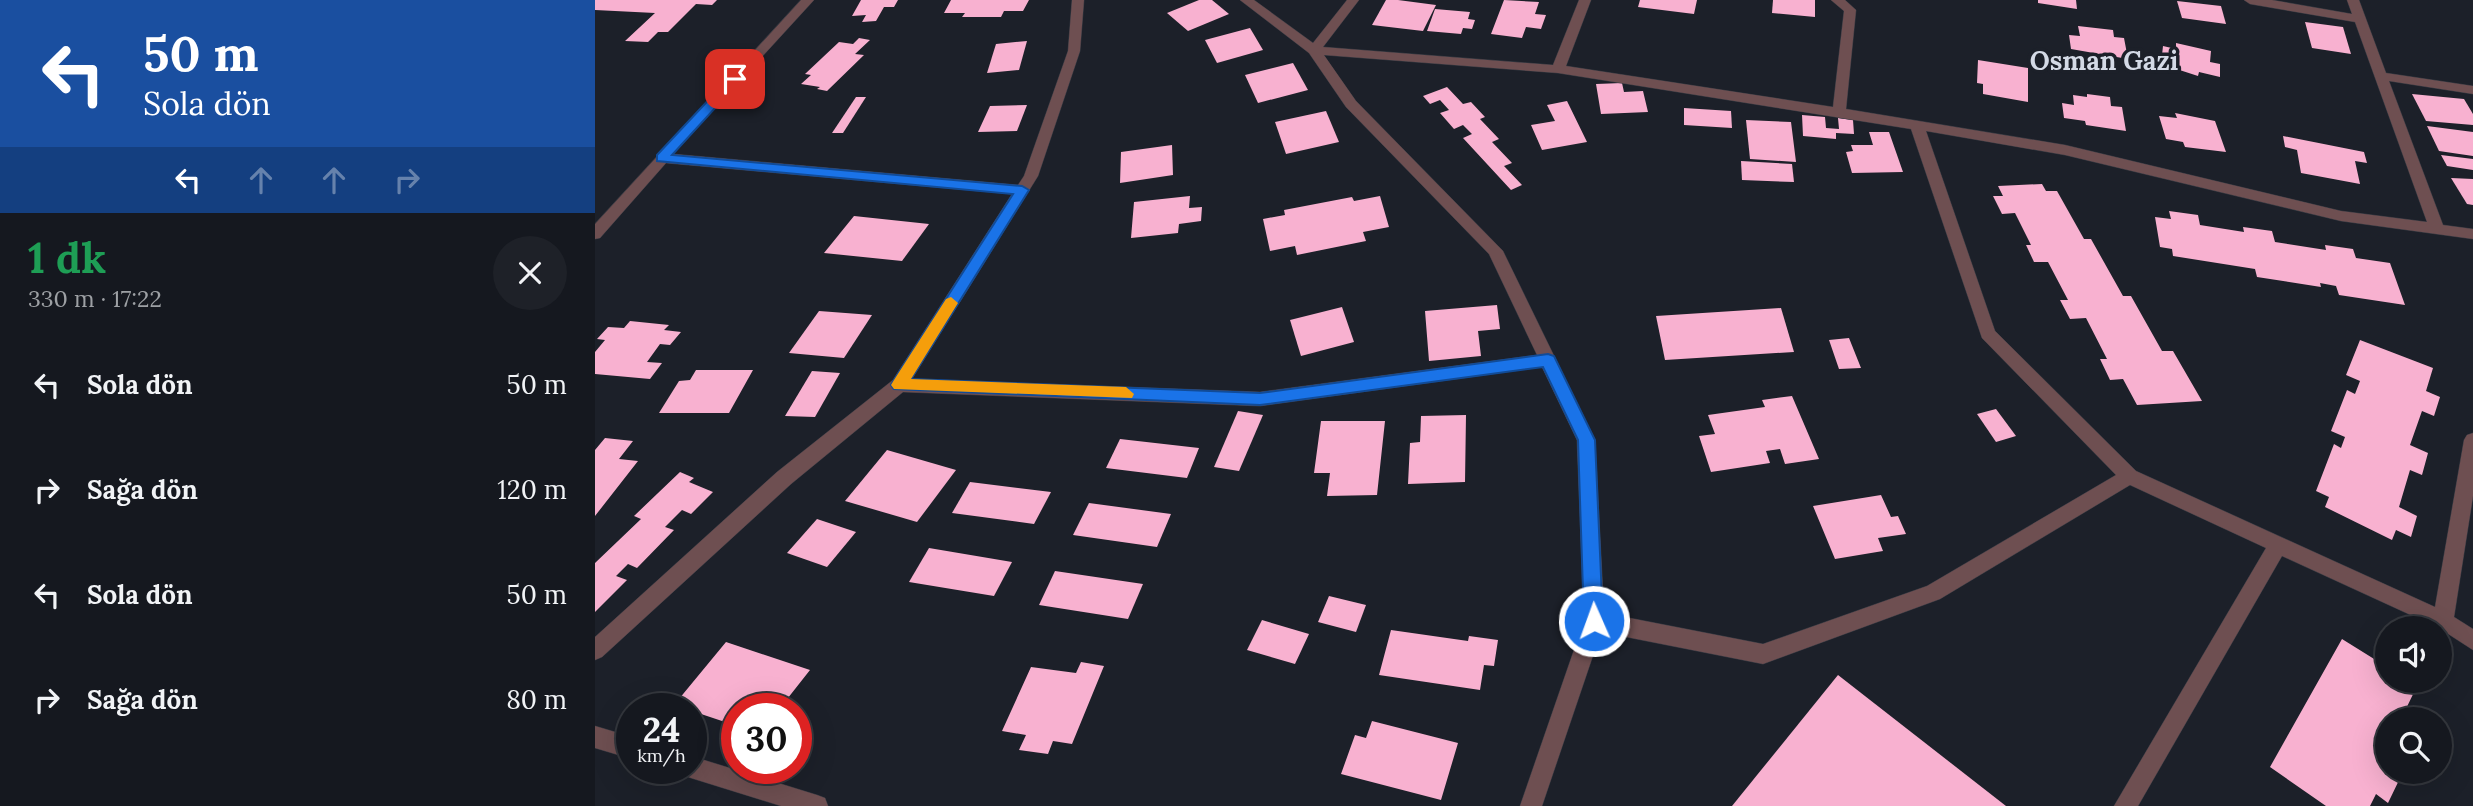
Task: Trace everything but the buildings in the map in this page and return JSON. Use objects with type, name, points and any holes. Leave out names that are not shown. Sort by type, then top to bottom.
[{"type":"street","points":[[595,234],[808,0]]},
{"type":"street","points":[[595,650],[783,478],[899,385],[1031,176],[1074,51],[1078,0]]},
{"type":"street","points":[[1246,0],[1314,50],[1350,104],[1495,251],[1586,440],[1594,621],[1531,806]]},
{"type":"street","points":[[1314,50],[1353,0]]},
{"type":"street","points":[[1558,69],[1585,0]]},
{"type":"street","points":[[1837,0],[1850,10],[1839,112]]},
{"type":"street","points":[[2250,0],[2361,19]]},
{"type":"street","points":[[2353,0],[2437,229]]},
{"type":"street","points":[[1314,50],[1558,69],[1839,112],[2064,150],[2340,216],[2473,234]]},
{"type":"street","points":[[2382,76],[2473,90]]},
{"type":"street","points":[[1917,125],[1988,334],[2129,475],[2432,616]]},
{"type":"street","points":[[662,158],[1022,190]]},
{"type":"street","points":[[899,385],[1260,399],[1548,360]]},
{"type":"street","points":[[2444,616],[2473,440]]},
{"type":"street","points":[[1594,621],[1763,654],[1933,593],[2129,475]]},
{"type":"street","points":[[2125,806],[2278,545]]},
{"type":"street","points":[[2452,627],[2473,640]]},
{"type":"street","points":[[595,737],[616,743]]},
{"type":"street","points":[[707,772],[817,806]]},
{"type":"slow traffic","points":[[951,303],[899,385],[1126,394]]},
{"type":"district","name":"Osman Gazi","points":[[2104,61]]},
{"type":"route","points":[[735,79],[662,158],[1022,190],[899,385],[1260,399],[1548,360],[1586,440],[1594,621]]}]
